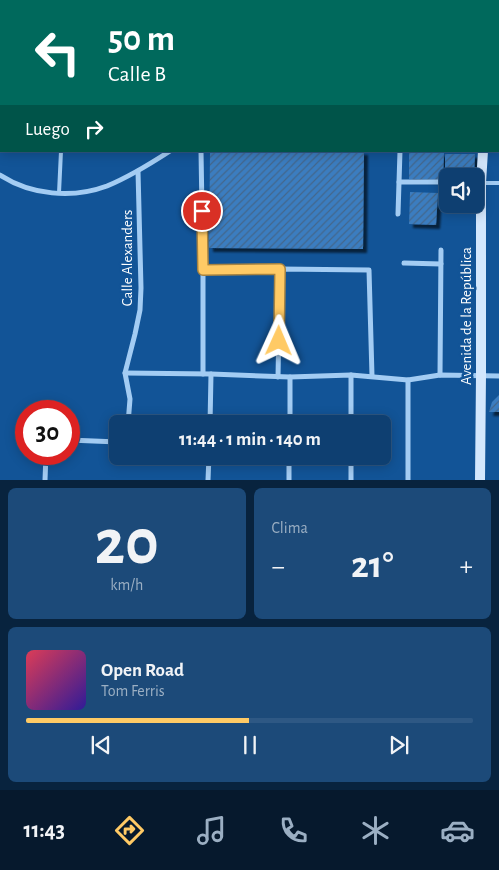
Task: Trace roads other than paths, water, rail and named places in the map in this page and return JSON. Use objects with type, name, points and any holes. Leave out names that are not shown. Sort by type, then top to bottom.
[{"type":"main road","name":"Avenida de la República","points":[[480,168],[482,152]]},
{"type":"main road","name":"Avenida de la República","points":[[478,213],[481,376],[480,480]]},
{"type":"street","points":[[0,175],[19,185],[37,191],[58,194],[90,191],[107,186],[138,171],[168,152]]},
{"type":"street","points":[[201,152],[203,374]]},
{"type":"street","points":[[398,214],[400,152]]},
{"type":"street","name":"Calle Alexanders","points":[[125,373],[140,310],[138,171]]},
{"type":"street","points":[[399,182],[439,182]]},
{"type":"street","points":[[440,375],[441,250]]},
{"type":"street","points":[[404,263],[441,264]]},
{"type":"street","points":[[278,377],[280,269]]},
{"type":"street","points":[[203,270],[368,270],[372,376]]},
{"type":"street","points":[[129,415],[130,399],[125,373],[278,377],[351,375],[408,380],[440,375],[499,376]]},
{"type":"street","points":[[210,415],[211,374]]},
{"type":"street","points":[[351,375],[351,415]]},
{"type":"street","points":[[290,377],[290,415]]},
{"type":"street","points":[[408,380],[408,480]]},
{"type":"street","points":[[80,440],[109,442]]},
{"type":"street","points":[[45,480],[46,465]]},
{"type":"street","points":[[208,480],[209,465]]},
{"type":"street","points":[[289,465],[289,480]]},
{"type":"street","points":[[351,465],[351,480]]},
{"type":"lane","points":[[58,194],[61,152]]},
{"type":"lane","points":[[484,183],[499,183]]}]
